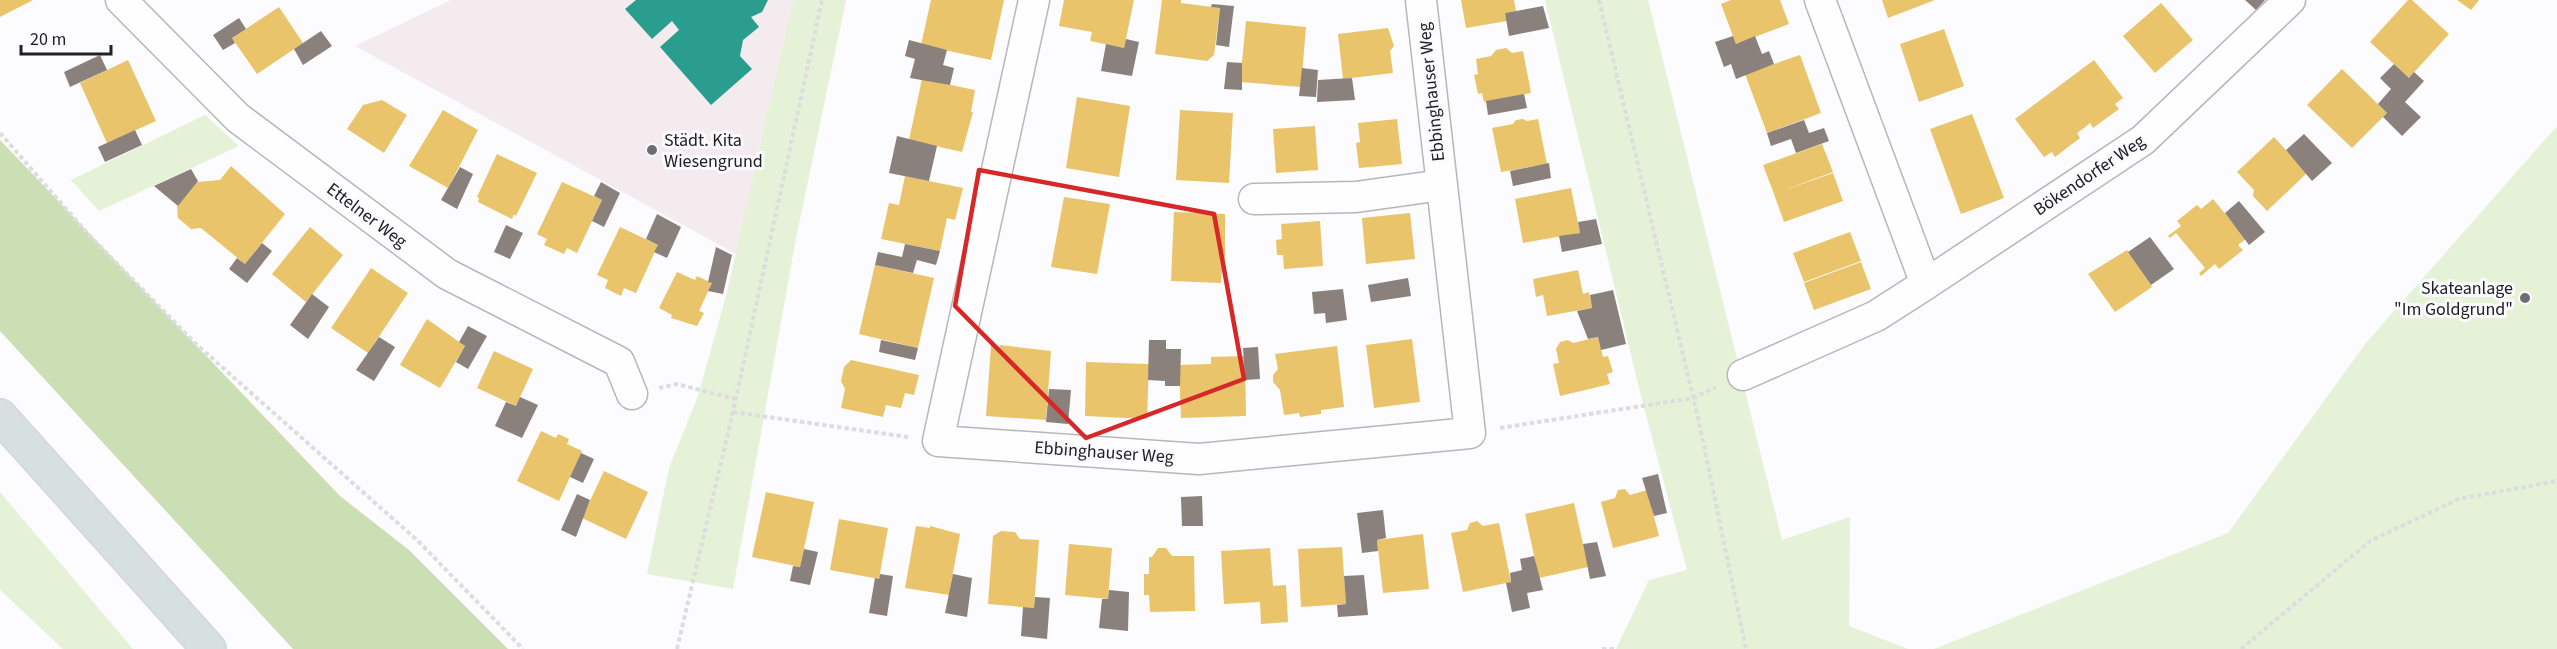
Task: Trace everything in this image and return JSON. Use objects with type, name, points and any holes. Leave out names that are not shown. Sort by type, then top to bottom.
[{"type":"highway","points":[[0,416],[209,649]]},
{"type":"street","name":"Ettelner Weg","points":[[121,0],[238,118],[447,274],[619,362],[632,394]]},
{"type":"street","points":[[938,441],[1034,0]]},
{"type":"street","name":"Ebbinghauser Weg","points":[[938,441],[1199,459],[1470,433],[1421,0]]},
{"type":"street","points":[[1820,0],[1926,284]]},
{"type":"street","name":"Bökendorfer Weg","points":[[1743,375],[1876,316],[2144,140],[2290,0]]},
{"type":"street","name":"Ebbinghauser Weg","points":[[1254,199],[1356,197],[1442,185]]},
{"type":"path","points":[[677,649],[734,412],[822,0]]},
{"type":"path","points":[[1599,0],[1693,398],[1746,649]]},
{"type":"path","points":[[0,133],[88,234],[195,344],[418,541],[523,649]]},
{"type":"path","points":[[1470,433],[1693,398],[1743,375]]},
{"type":"path","points":[[632,394],[677,384],[735,399]]},
{"type":"path","points":[[734,412],[938,441]]},
{"type":"path","points":[[2241,649],[2370,541],[2459,499],[2557,481]]},
{"type":"path","points":[[1602,649],[1615,649]]},
{"type":"highlighted area","points":[[979,170],[1214,214],[1244,379],[1086,438],[955,306]]},
{"type":"shaded area","name":"Städt. Kita Wiesengrund","points":[[451,0],[793,0],[736,254],[355,46]]},
{"type":"green space","points":[[793,0],[846,0],[796,238],[733,589],[647,574],[669,468],[698,396],[727,292]]},
{"type":"green space","points":[[1545,0],[1648,0],[1782,540],[1850,517],[1849,626],[1908,649],[1616,649],[1649,580],[1687,570],[1641,396]]},
{"type":"green space","points":[[205,115],[239,146],[99,211],[71,180]]},
{"type":"green space","points":[[2557,126],[2557,649],[1934,649],[2228,533],[2366,343]]},
{"type":"green space","points":[[0,140],[340,496],[409,550],[508,649],[293,649],[0,331]]},
{"type":"green space","points":[[0,492],[133,649],[63,649],[0,590]]},
{"type":"building: Wohnen","points":[[0,0],[33,0],[0,17]]},
{"type":"building: Wohnen","points":[[931,0],[1004,0],[991,60],[921,45]]},
{"type":"building: Wohnen","points":[[1064,0],[1134,0],[1124,48],[1090,41],[1092,32],[1059,26]]},
{"type":"building: Wohnen","points":[[1162,0],[1181,0],[1181,3],[1220,8],[1214,55],[1207,61],[1155,54]]},
{"type":"building: Wohnen","points":[[1461,0],[1514,0],[1516,11],[1505,13],[1507,21],[1466,28]]},
{"type":"building: Wohnen","points":[[1731,0],[1780,0],[1789,24],[1736,44],[1721,4]]},
{"type":"building: Wohnen","points":[[1882,0],[1935,0],[1888,18]]},
{"type":"building: Wohnen","points":[[2408,0],[2412,0],[2449,34],[2409,78],[2370,42]]},
{"type":"building: Wohnen","points":[[2457,0],[2479,0],[2471,10]]},
{"type":"building: Wohnen","points":[[2161,3],[2193,40],[2155,73],[2123,36]]},
{"type":"building: Wohnen","points":[[279,7],[303,43],[257,74],[232,38]]},
{"type":"building: Wohnen","points":[[1246,21],[1306,27],[1301,87],[1240,82]]},
{"type":"building: Wohnen","points":[[1388,28],[1394,46],[1390,51],[1393,73],[1343,79],[1338,34]]},
{"type":"building: Wohnen","points":[[1944,29],[1964,86],[1919,102],[1900,44]]},
{"type":"building: Wohnen","points":[[1506,48],[1512,53],[1523,51],[1531,93],[1484,102],[1482,93],[1478,94],[1474,75],[1478,74],[1476,59],[1491,56],[1496,50]]},
{"type":"building: Wohnen","points":[[1800,55],[1821,113],[1767,133],[1745,74]]},
{"type":"building: Wohnen","points":[[128,60],[156,121],[107,143],[80,83]]},
{"type":"building: Wohnen","points":[[2094,60],[2123,98],[2115,104],[2119,109],[2093,128],[2090,123],[2077,133],[2080,138],[2055,157],[2052,152],[2044,157],[2015,119]]},
{"type":"building: Wohnen","points":[[2342,69],[2387,113],[2352,148],[2307,105]]},
{"type":"building: Wohnen","points":[[922,79],[975,90],[971,112],[973,112],[962,152],[909,140]]},
{"type":"building: Wohnen","points":[[1077,97],[1130,106],[1119,177],[1066,168]]},
{"type":"building: Wohnen","points":[[382,100],[407,115],[384,153],[347,129],[363,105]]},
{"type":"building: Wohnen","points":[[443,110],[478,130],[448,188],[409,166]]},
{"type":"building: Wohnen","points":[[1180,110],[1233,113],[1229,183],[1176,180]]},
{"type":"building: Wohnen","points":[[1972,114],[2004,198],[1961,214],[1930,129]]},
{"type":"building: Wohnen","points":[[1397,119],[1402,164],[1359,168],[1356,143],[1360,142],[1358,123]]},
{"type":"building: Wohnen","points":[[1538,119],[1547,164],[1501,172],[1492,128],[1513,124],[1516,120],[1527,121]]},
{"type":"building: Wohnen","points":[[1315,126],[1318,170],[1276,173],[1273,129]]},
{"type":"building: Wohnen","points":[[2274,137],[2307,173],[2267,211],[2253,196],[2254,190],[2237,172]]},
{"type":"building: Wohnen","points":[[1822,144],[1833,172],[1774,194],[1763,165]]},
{"type":"building: Wohnen","points":[[497,154],[537,173],[516,216],[514,214],[512,219],[478,202],[477,197]]},
{"type":"building: Wohnen","points":[[231,166],[285,214],[245,264],[201,228],[191,229],[178,218],[177,207],[197,182],[220,180]]},
{"type":"building: Wohnen","points":[[1833,173],[1843,201],[1784,222],[1774,194]]},
{"type":"building: Wohnen","points":[[905,176],[963,188],[955,220],[947,218],[940,251],[881,239],[889,203],[899,205]]},
{"type":"building: Wohnen","points":[[562,182],[602,200],[577,253],[567,248],[564,254],[544,245],[547,239],[537,234]]},
{"type":"building: Wohnen","points":[[1571,188],[1580,233],[1523,243],[1515,199]]},
{"type":"building: Wohnen","points":[[1064,197],[1110,204],[1097,274],[1051,267]]},
{"type":"building: Wohnen","points":[[2213,199],[2246,239],[2238,245],[2243,250],[2219,269],[2215,264],[2201,276],[2199,273],[2205,268],[2176,233],[2170,238],[2168,236],[2181,226],[2177,221],[2197,205],[2201,209]]},
{"type":"building: Wohnen","points":[[1174,212],[1225,214],[1225,260],[1223,259],[1221,283],[1171,281]]},
{"type":"building: Wohnen","points":[[1410,213],[1415,259],[1366,264],[1362,218]]},
{"type":"building: Wohnen","points":[[1320,221],[1323,266],[1284,269],[1283,255],[1277,255],[1276,240],[1282,239],[1281,224]]},
{"type":"building: Wohnen","points":[[310,227],[343,255],[306,302],[272,274]]},
{"type":"building: Wohnen","points":[[620,227],[658,245],[636,293],[624,288],[621,296],[605,288],[608,280],[597,275]]},
{"type":"building: Wohnen","points":[[1850,232],[1861,261],[1804,282],[1793,253]]},
{"type":"building: Wohnen","points":[[2127,250],[2152,287],[2115,312],[2088,274]]},
{"type":"building: Wohnen","points":[[1861,262],[1871,289],[1814,310],[1804,283]]},
{"type":"building: Wohnen","points":[[875,265],[934,278],[918,348],[859,334]]},
{"type":"building: Wohnen","points":[[371,268],[408,293],[368,353],[331,328]]},
{"type":"building: Wohnen","points":[[1578,270],[1583,294],[1589,292],[1592,308],[1547,316],[1543,295],[1536,297],[1533,279]]},
{"type":"building: Wohnen","points":[[677,272],[695,280],[697,276],[712,283],[699,311],[704,313],[697,326],[671,318],[672,315],[659,308]]},
{"type":"building: Wohnen","points":[[427,319],[465,346],[440,388],[400,365]]},
{"type":"building: Wohnen","points":[[1598,337],[1603,357],[1608,356],[1613,372],[1607,374],[1610,384],[1560,396],[1553,364],[1559,363],[1556,349],[1560,342],[1568,340],[1573,343]]},
{"type":"building: Wohnen","points":[[1412,339],[1420,402],[1374,408],[1366,345]]},
{"type":"building: Wohnen","points":[[1000,345],[1051,351],[1046,420],[986,416],[991,346],[1000,347]]},
{"type":"building: Wohnen","points":[[1337,346],[1344,407],[1321,410],[1321,414],[1300,417],[1299,413],[1284,415],[1280,390],[1273,382],[1273,375],[1278,369],[1275,354]]},
{"type":"building: Wohnen","points":[[494,351],[533,369],[516,406],[477,388]]},
{"type":"building: Wohnen","points":[[1245,356],[1246,416],[1181,418],[1179,365],[1211,364],[1211,357]]},
{"type":"building: Wohnen","points":[[851,360],[919,375],[914,395],[905,393],[901,408],[886,405],[883,417],[841,408],[845,389],[841,381],[844,367]]},
{"type":"building: Wohnen","points":[[1086,362],[1149,364],[1147,419],[1085,416]]},
{"type":"building: Wohnen","points":[[541,431],[556,438],[558,434],[569,439],[567,444],[582,451],[559,501],[517,481]]},
{"type":"building: Wohnen","points":[[604,471],[648,492],[626,539],[582,518]]},
{"type":"building: Wohnen","points":[[1625,489],[1630,495],[1647,490],[1659,536],[1613,548],[1601,502],[1615,498],[1618,490]]},
{"type":"building: Wohnen","points":[[766,492],[814,502],[800,567],[752,557]]},
{"type":"building: Wohnen","points":[[1574,503],[1588,567],[1539,578],[1525,514]]},
{"type":"building: Wohnen","points":[[839,519],[888,528],[879,579],[830,570]]},
{"type":"building: Wohnen","points":[[1477,521],[1483,526],[1499,523],[1511,582],[1463,592],[1451,533],[1467,530],[1470,523]]},
{"type":"building: Wohnen","points":[[916,526],[930,528],[930,526],[960,534],[949,595],[905,588]]},
{"type":"building: Wohnen","points":[[1001,531],[1015,532],[1020,539],[1039,540],[1034,608],[988,604],[993,536]]},
{"type":"building: Wohnen","points":[[1423,534],[1429,589],[1383,593],[1377,540]]},
{"type":"building: Wohnen","points":[[1069,544],[1112,548],[1108,599],[1065,595]]},
{"type":"building: Wohnen","points":[[1342,547],[1346,604],[1301,607],[1298,549]]},
{"type":"building: Wohnen","points":[[1158,548],[1166,548],[1172,556],[1194,556],[1195,611],[1150,612],[1149,595],[1144,595],[1144,574],[1149,574],[1149,557],[1152,557]]},
{"type":"building: Wohnen","points":[[1270,548],[1273,586],[1286,585],[1288,622],[1261,624],[1260,602],[1224,604],[1221,551]]},
{"type":"building: Schulen","points":[[636,0],[768,0],[762,12],[751,17],[759,27],[743,40],[740,56],[752,69],[711,105],[660,47],[679,30],[672,21],[652,39],[625,9]]},
{"type":"building: Industrie","points":[[2245,0],[2265,0],[2256,10]]},
{"type":"building: Industrie","points":[[1212,4],[1234,6],[1229,47],[1216,45],[1220,8],[1211,7]]},
{"type":"building: Industrie","points":[[1543,6],[1549,28],[1509,36],[1505,13]]},
{"type":"building: Industrie","points":[[239,18],[246,29],[232,38],[235,43],[223,50],[213,35]]},
{"type":"building: Industrie","points":[[321,31],[332,46],[303,65],[294,49]]},
{"type":"building: Industrie","points":[[1733,36],[1736,44],[1755,36],[1762,54],[1769,51],[1774,64],[1736,79],[1731,64],[1724,67],[1715,42]]},
{"type":"building: Industrie","points":[[1126,39],[1139,42],[1132,76],[1101,71],[1106,44],[1124,48]]},
{"type":"building: Industrie","points":[[909,40],[947,50],[943,65],[954,68],[950,85],[910,78],[915,59],[905,56]]},
{"type":"building: Industrie","points":[[100,55],[107,70],[70,87],[64,72]]},
{"type":"building: Industrie","points":[[1227,62],[1242,63],[1242,90],[1224,89]]},
{"type":"building: Industrie","points":[[2394,64],[2409,78],[2414,72],[2424,81],[2405,102],[2421,117],[2402,136],[2383,117],[2387,113],[2378,104],[2391,89],[2380,78]]},
{"type":"building: Industrie","points":[[1302,68],[1318,70],[1316,97],[1299,96]]},
{"type":"building: Industrie","points":[[1352,78],[1355,100],[1317,102],[1318,80]]},
{"type":"building: Industrie","points":[[1524,94],[1527,108],[1488,115],[1486,101]]},
{"type":"building: Industrie","points":[[1804,120],[1809,133],[1824,128],[1829,141],[1796,153],[1791,139],[1771,146],[1767,133]]},
{"type":"building: Industrie","points":[[135,130],[142,145],[105,162],[98,147]]},
{"type":"building: Industrie","points":[[2304,134],[2332,163],[2312,181],[2286,150]]},
{"type":"building: Industrie","points":[[897,136],[937,146],[929,181],[889,173]]},
{"type":"building: Industrie","points":[[1549,163],[1551,178],[1513,186],[1510,171]]},
{"type":"building: Industrie","points":[[460,167],[473,174],[457,209],[441,200]]},
{"type":"building: Industrie","points":[[191,169],[198,181],[178,206],[154,186]]},
{"type":"building: Industrie","points":[[601,182],[620,193],[604,227],[592,221],[602,200],[594,196]]},
{"type":"building: Industrie","points":[[2239,201],[2265,232],[2249,245],[2225,213]]},
{"type":"building: Industrie","points":[[657,214],[681,227],[667,258],[654,252],[658,245],[646,239]]},
{"type":"building: Industrie","points":[[1596,219],[1602,244],[1562,252],[1559,236],[1580,233],[1578,222]]},
{"type":"building: Industrie","points":[[506,225],[523,233],[510,259],[494,252]]},
{"type":"building: Industrie","points":[[2150,237],[2174,269],[2151,285],[2128,252]]},
{"type":"building: Industrie","points":[[262,243],[272,251],[247,283],[229,269],[237,258],[245,264]]},
{"type":"building: Industrie","points":[[905,244],[940,251],[936,265],[917,260],[913,273],[875,265],[878,252],[902,257]]},
{"type":"building: Industrie","points":[[716,247],[732,255],[723,294],[708,291],[712,283],[708,282]]},
{"type":"building: Industrie","points":[[1408,278],[1411,296],[1371,302],[1368,285]]},
{"type":"building: Industrie","points":[[1343,289],[1347,320],[1326,323],[1325,313],[1314,314],[1312,292]]},
{"type":"building: Industrie","points":[[1613,290],[1626,344],[1601,350],[1598,337],[1588,339],[1577,311],[1592,308],[1590,295]]},
{"type":"building: Industrie","points":[[312,294],[329,307],[308,339],[290,325]]},
{"type":"building: Industrie","points":[[468,326],[487,336],[468,369],[456,362],[465,346],[459,342]]},
{"type":"building: Industrie","points":[[379,337],[395,347],[374,381],[356,370]]},
{"type":"building: Industrie","points":[[881,340],[918,348],[915,360],[879,352]]},
{"type":"building: Industrie","points":[[1149,340],[1166,340],[1166,349],[1181,349],[1180,386],[1165,386],[1165,381],[1148,380]]},
{"type":"building: Industrie","points":[[1258,347],[1260,379],[1245,380],[1243,348]]},
{"type":"building: Industrie","points":[[1049,389],[1071,390],[1068,424],[1046,422]]},
{"type":"building: Industrie","points":[[520,397],[538,405],[522,438],[495,426],[506,402],[516,406]]},
{"type":"building: Industrie","points":[[581,453],[594,459],[583,483],[570,477]]},
{"type":"building: Industrie","points":[[1658,474],[1667,513],[1654,516],[1642,478]]},
{"type":"building: Industrie","points":[[577,494],[590,500],[576,537],[561,530]]},
{"type":"building: Industrie","points":[[1202,496],[1203,526],[1182,526],[1181,497]]},
{"type":"building: Industrie","points":[[1383,510],[1386,538],[1377,540],[1378,551],[1362,553],[1357,513]]},
{"type":"building: Industrie","points":[[1597,542],[1606,576],[1590,579],[1583,544]]},
{"type":"building: Industrie","points":[[804,549],[818,552],[810,585],[790,581],[793,566],[800,567]]},
{"type":"building: Industrie","points":[[1534,556],[1543,590],[1527,593],[1530,608],[1512,612],[1506,583],[1511,582],[1510,573],[1522,570],[1520,559]]},
{"type":"building: Industrie","points":[[880,574],[893,576],[887,616],[869,613],[875,578],[879,579]]},
{"type":"building: Industrie","points":[[953,574],[972,578],[967,617],[945,613]]},
{"type":"building: Industrie","points":[[1364,575],[1368,615],[1338,617],[1337,605],[1346,604],[1344,576]]},
{"type":"building: Industrie","points":[[1109,590],[1129,592],[1128,631],[1099,628],[1102,599],[1108,599]]},
{"type":"building: Industrie","points":[[1035,597],[1050,598],[1047,639],[1021,636],[1023,607],[1034,608]]},
{"type":"place","name":"Städt. Kita Wiesengrund","points":[[652,150]]},
{"type":"place","name":"Skateanlage \"Im Goldgrund\"","points":[[2525,298]]}]
